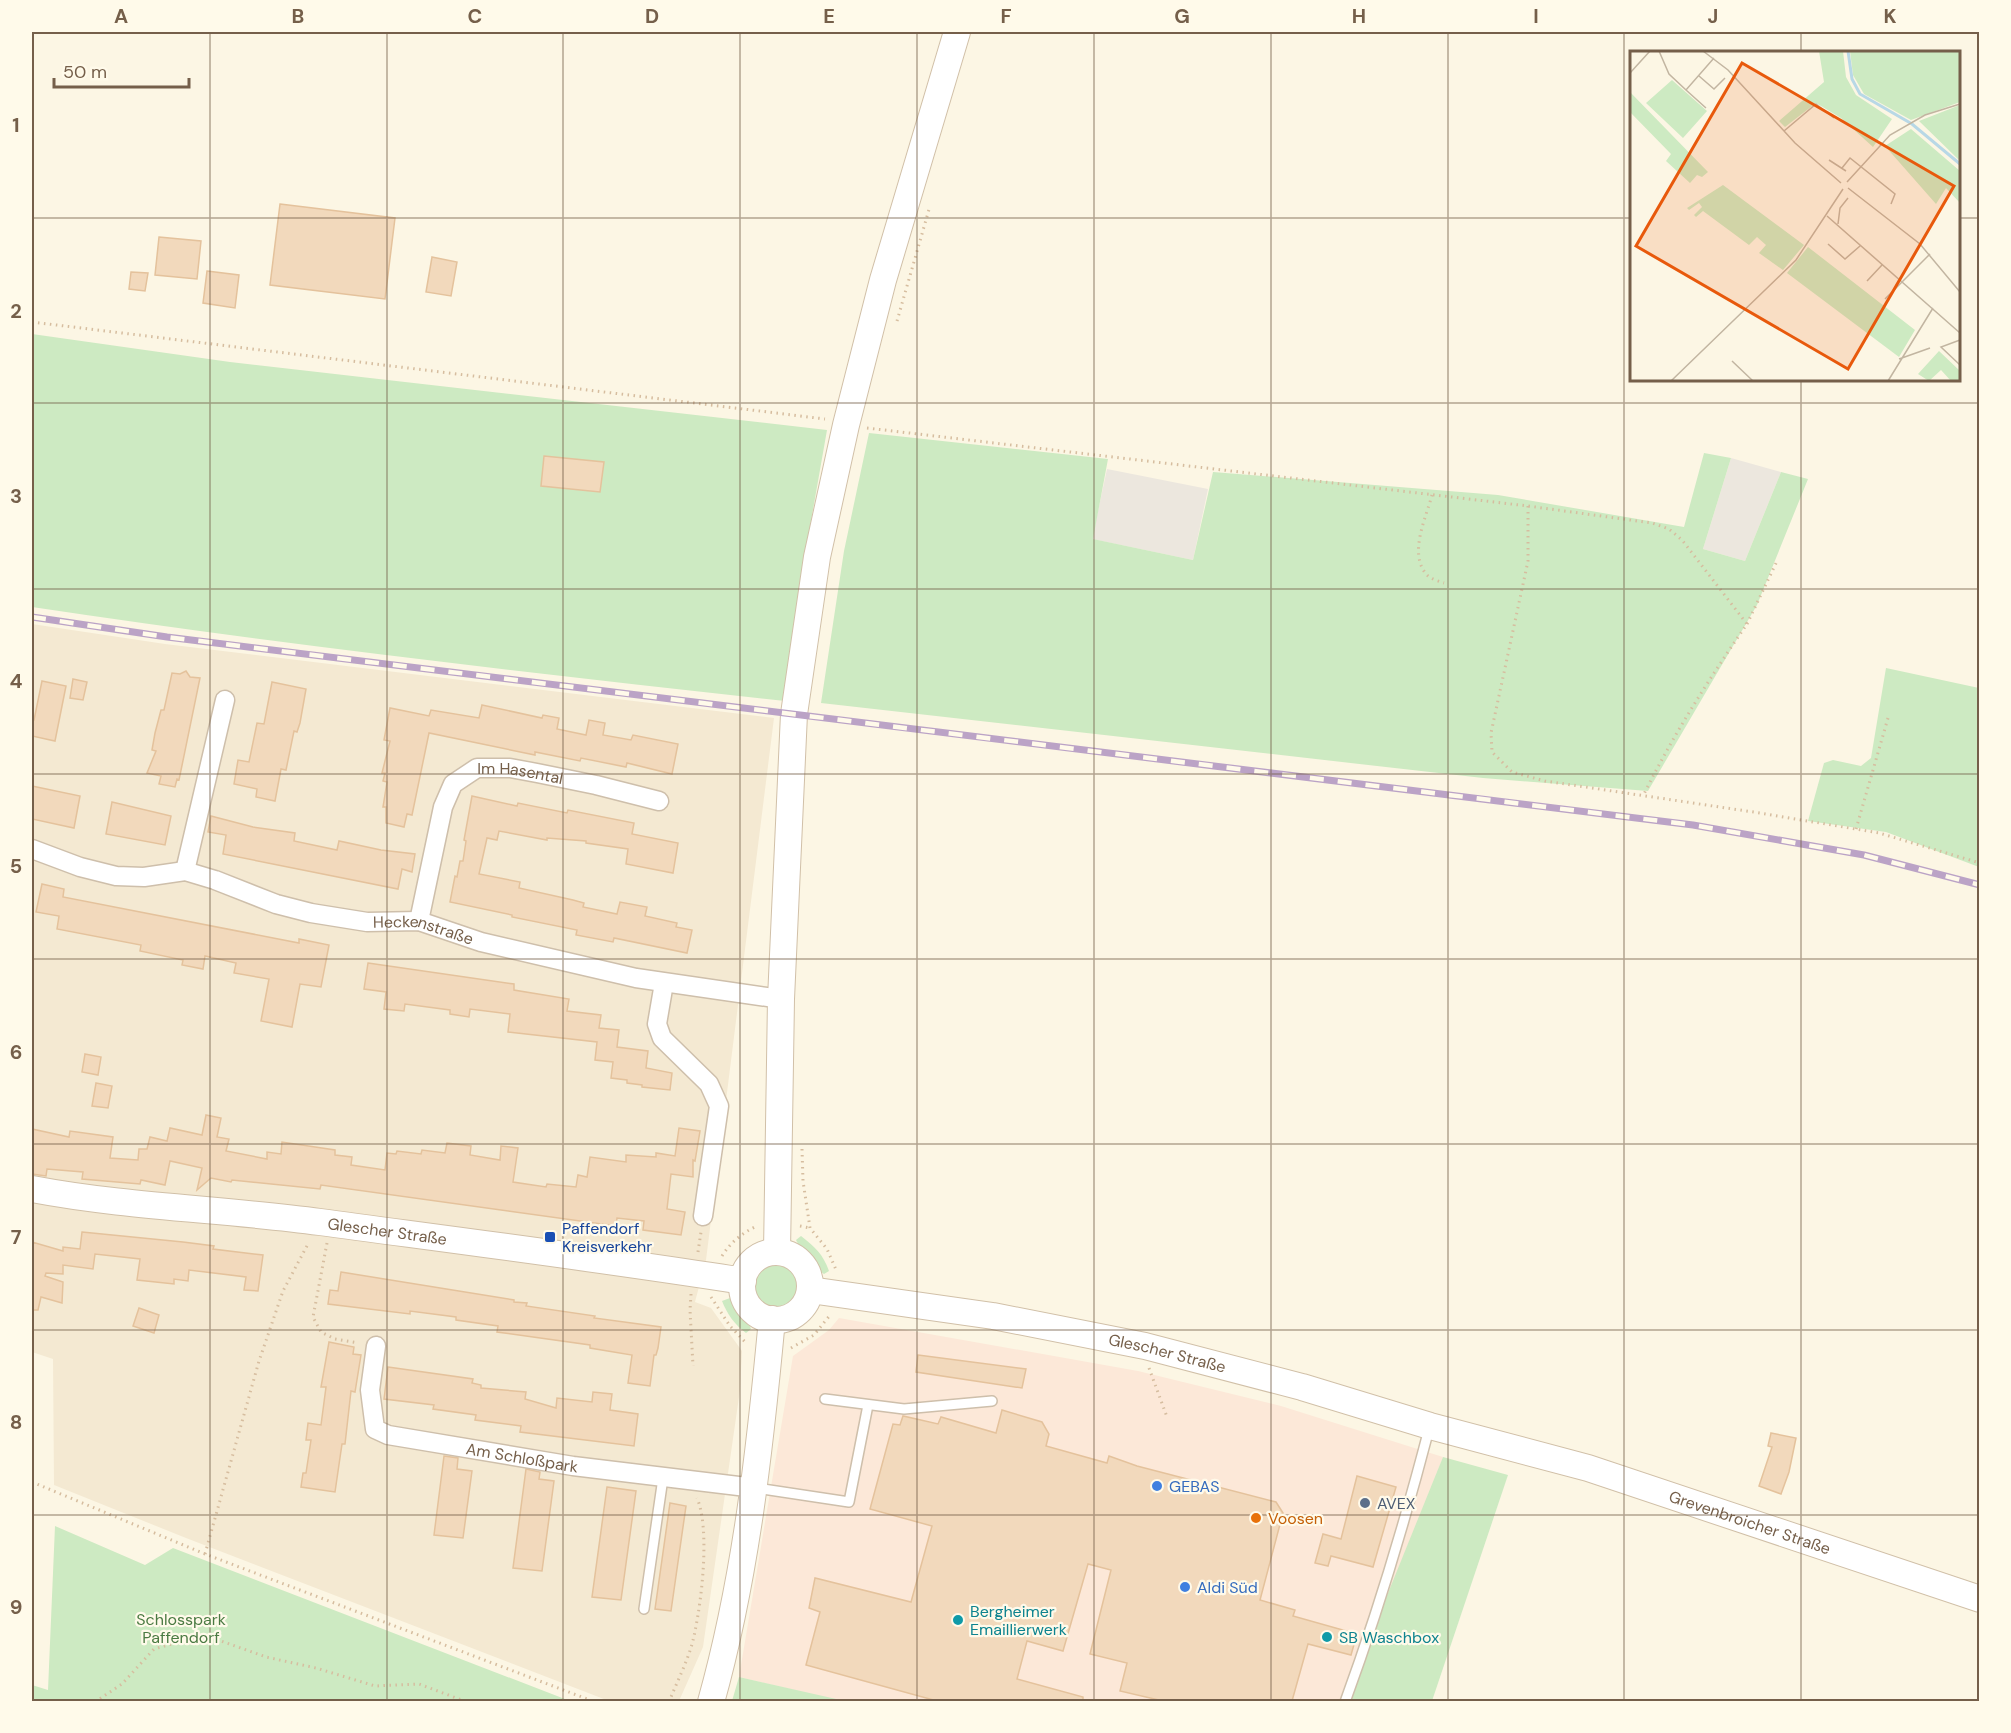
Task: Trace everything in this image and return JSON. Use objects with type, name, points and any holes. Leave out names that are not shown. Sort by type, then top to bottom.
[{"type":"street","points":[[777,1252],[781,999],[794,714],[817,557],[860,423],[883,280],[957,32]]},
{"type":"street","points":[[185,872],[225,700]]},
{"type":"street","name":"Im Hasental","points":[[419,921],[443,807],[453,784],[477,768],[510,768],[528,771],[659,801]]},
{"type":"street","name":"Heckenstraße","points":[[32,849],[80,867],[116,876],[144,877],[185,872],[215,880],[276,904],[311,913],[367,922],[419,921],[481,942],[664,983],[781,999]]},
{"type":"street","points":[[664,983],[657,1024],[662,1038],[709,1084],[719,1106],[703,1216]]},
{"type":"street","name":"Glescher Straße","points":[[32,1189],[170,1208],[325,1223],[743,1281]]},
{"type":"street","points":[[777,1252],[794,1257],[802,1264],[808,1274],[810,1290],[804,1306],[796,1314],[772,1319],[753,1311],[746,1302],[743,1281],[747,1269],[754,1261],[763,1255],[777,1252]]},
{"type":"street","name":"Glescher Straße","points":[[810,1290],[993,1316],[1145,1346],[1302,1387],[1519,1450]]},
{"type":"street","points":[[711,1701],[735,1598],[755,1488],[772,1319]]},
{"type":"street","name":"Am Schloßpark","points":[[376,1346],[370,1390],[375,1429],[388,1435],[573,1467],[755,1488]]},
{"type":"street","name":"Grevenbroicher Straße","points":[[1519,1450],[1588,1468],[1980,1599]]},
{"type":"lane","points":[[825,1399],[904,1409],[992,1401]]},
{"type":"lane","points":[[755,1488],[849,1502],[868,1405]]},
{"type":"lane","points":[[1345,1701],[1376,1614],[1402,1530],[1430,1426]]},
{"type":"lane","points":[[644,1609],[663,1478]]},
{"type":"path","points":[[895,327],[930,203]]},
{"type":"path","points":[[32,322],[820,417],[1652,523],[1682,540],[1747,624]]},
{"type":"path","points":[[1432,495],[1418,547],[1419,558],[1427,575],[1444,584]]},
{"type":"path","points":[[1528,506],[1528,561],[1491,733],[1492,752],[1512,772],[1545,781],[1878,833],[1980,863]]},
{"type":"path","points":[[1643,795],[1678,729],[1747,624],[1778,559]]},
{"type":"path","points":[[1856,829],[1888,718]]},
{"type":"path","points":[[769,1351],[789,1348],[814,1335],[836,1309],[840,1278],[827,1249],[810,1228],[803,1181],[802,1148]]},
{"type":"path","points":[[697,1260],[703,1216]]},
{"type":"path","points":[[325,1223],[313,1317],[321,1332],[335,1340],[376,1346]]},
{"type":"path","points":[[205,1554],[259,1361],[283,1291],[325,1223]]},
{"type":"path","points":[[691,1294],[693,1366]]},
{"type":"path","points":[[1146,1361],[1167,1417]]},
{"type":"path","points":[[669,1701],[695,1633],[704,1558],[702,1509],[689,1479]]},
{"type":"path","points":[[32,1482],[205,1554],[595,1701]]},
{"type":"path","points":[[95,1701],[122,1684],[154,1649],[197,1637],[218,1640],[266,1658],[316,1668],[375,1686],[419,1684],[467,1701]]},
{"type":"shaded area","points":[[1731,458],[1781,472],[1745,561],[1703,549]]},
{"type":"shaded area","points":[[1107,469],[1208,489],[1193,560],[1092,539]]},
{"type":"shaded area","points":[[32,624],[165,644],[774,718],[706,1260],[695,1302],[711,1308],[742,1351],[740,1390],[703,1647],[679,1701],[609,1701],[54,1485],[53,1359],[32,1352]]},
{"type":"shaded area","points":[[839,1318],[1138,1371],[1281,1406],[1443,1457],[1353,1701],[845,1702],[739,1677],[793,1356],[829,1330]]},
{"type":"green space","points":[[32,334],[230,362],[827,430],[801,578],[785,701],[314,646],[32,607]]},
{"type":"green space","points":[[869,433],[1108,459],[1093,539],[1193,560],[1213,472],[1498,495],[1684,527],[1704,453],[1731,458],[1703,549],[1745,561],[1781,472],[1808,479],[1757,605],[1648,791],[1483,778],[821,703],[844,551]]},
{"type":"green space","points":[[1886,668],[1979,688],[1979,867],[1886,832],[1808,821],[1824,763],[1833,760],[1861,766],[1871,758]]},
{"type":"green space","points":[[801,1236],[818,1251],[829,1271],[824,1274],[800,1247],[796,1240]]},
{"type":"green space","points":[[776,1263],[792,1270],[799,1286],[792,1302],[776,1309],[760,1302],[753,1286],[760,1270]]},
{"type":"green space","points":[[730,1298],[747,1319],[751,1329],[746,1333],[735,1323],[724,1306],[722,1301]]},
{"type":"green space","points":[[1443,1457],[1508,1475],[1432,1701],[1344,1702]]},
{"type":"green space","name":"Schlosspark Paffendorf","points":[[55,1526],[145,1565],[173,1548],[570,1701],[32,1701],[32,1685],[48,1690]]},
{"type":"green space","points":[[739,1677],[845,1701],[732,1701]]},
{"type":"building","points":[[280,204],[395,218],[385,299],[270,285]]},
{"type":"building","points":[[159,237],[201,241],[197,279],[155,275]]},
{"type":"building","points":[[432,257],[457,262],[451,296],[426,292]]},
{"type":"building","points":[[207,271],[239,275],[235,308],[203,303]]},
{"type":"building","points":[[131,272],[148,273],[145,291],[129,289]]},
{"type":"building","points":[[544,456],[604,462],[600,492],[541,486]]},
{"type":"building","points":[[186,671],[190,677],[200,678],[179,780],[177,779],[175,787],[159,784],[161,776],[147,773],[156,751],[152,750],[155,733],[161,710],[164,710],[172,673],[180,674]]},
{"type":"building","points":[[73,679],[87,682],[83,700],[70,698]]},
{"type":"building","points":[[42,681],[66,686],[55,741],[32,736],[32,720],[34,720]]},
{"type":"building","points":[[272,682],[306,689],[300,723],[297,732],[294,731],[286,770],[281,769],[275,801],[256,797],[257,789],[234,784],[238,760],[249,762],[257,723],[264,724]]},
{"type":"building","points":[[482,705],[542,718],[543,715],[559,718],[557,729],[586,735],[589,720],[605,723],[603,735],[631,740],[633,735],[678,744],[672,774],[627,763],[626,767],[581,758],[580,761],[535,752],[535,755],[429,733],[412,815],[407,814],[404,827],[386,823],[386,807],[383,807],[387,782],[383,781],[385,773],[382,773],[390,741],[384,740],[390,708],[429,716],[431,710],[479,718]]},
{"type":"building","points":[[32,786],[80,796],[74,828],[32,819]]},
{"type":"building","points":[[472,796],[517,806],[518,803],[567,813],[568,810],[634,823],[632,834],[678,843],[673,873],[626,864],[628,849],[586,843],[586,841],[547,838],[547,840],[499,831],[497,840],[487,838],[479,874],[520,882],[519,888],[573,900],[584,903],[583,907],[617,914],[620,902],[647,907],[645,916],[677,923],[676,927],[692,930],[687,953],[614,938],[613,942],[576,935],[577,930],[450,902],[455,876],[457,877],[460,861],[463,861],[466,841],[464,840]]},
{"type":"building","points":[[112,802],[171,816],[165,845],[106,834]]},
{"type":"building","points":[[211,816],[253,827],[295,833],[294,841],[337,850],[339,841],[415,854],[412,872],[402,869],[398,889],[223,854],[226,835],[208,832]]},
{"type":"building","points":[[42,884],[64,889],[63,897],[299,943],[299,939],[329,945],[321,987],[300,984],[292,1027],[261,1021],[269,979],[234,973],[236,963],[205,956],[203,969],[182,965],[183,960],[140,951],[141,945],[57,929],[59,916],[36,912]]},
{"type":"building","points":[[368,963],[514,984],[514,990],[569,999],[567,1011],[601,1015],[599,1028],[619,1030],[617,1047],[648,1051],[646,1068],[672,1073],[670,1090],[642,1087],[642,1085],[627,1083],[627,1080],[611,1078],[613,1062],[595,1060],[597,1042],[508,1032],[510,1014],[470,1009],[469,1017],[450,1014],[450,1010],[405,1004],[404,1011],[384,1009],[386,992],[364,989]]},
{"type":"building","points":[[85,1054],[101,1057],[98,1075],[82,1072]]},
{"type":"building","points":[[96,1083],[112,1086],[108,1108],[92,1106]]},
{"type":"building","points":[[206,1115],[221,1118],[217,1137],[229,1139],[226,1151],[267,1159],[267,1152],[281,1154],[282,1142],[335,1150],[335,1155],[352,1157],[351,1165],[385,1170],[387,1153],[396,1154],[397,1151],[421,1154],[422,1150],[445,1153],[447,1143],[471,1146],[470,1155],[500,1160],[501,1146],[518,1148],[513,1182],[546,1187],[547,1184],[576,1187],[578,1175],[587,1177],[590,1157],[626,1162],[626,1155],[656,1157],[656,1153],[675,1156],[679,1128],[700,1131],[695,1161],[693,1160],[693,1177],[671,1174],[667,1209],[685,1212],[681,1235],[643,1230],[644,1221],[617,1218],[616,1226],[321,1185],[320,1189],[232,1180],[231,1182],[211,1178],[197,1190],[202,1168],[170,1161],[165,1185],[141,1180],[140,1184],[82,1179],[83,1172],[47,1169],[46,1176],[32,1174],[32,1129],[69,1137],[70,1131],[113,1137],[110,1158],[138,1160],[139,1149],[147,1149],[150,1137],[167,1141],[170,1128],[202,1135]]},
{"type":"building","points":[[82,1232],[183,1242],[214,1246],[213,1249],[263,1255],[258,1291],[244,1290],[246,1277],[189,1270],[188,1281],[174,1279],[174,1284],[137,1280],[140,1259],[95,1254],[93,1269],[63,1265],[63,1274],[46,1273],[45,1276],[63,1282],[62,1303],[41,1297],[38,1310],[32,1310],[32,1242],[63,1251],[63,1247],[80,1249]]},
{"type":"building","points":[[341,1272],[514,1300],[514,1302],[527,1303],[526,1306],[595,1316],[594,1318],[661,1327],[650,1386],[628,1383],[632,1355],[590,1348],[590,1345],[497,1332],[498,1326],[456,1320],[456,1317],[328,1304],[330,1290],[338,1291]]},
{"type":"building","points":[[139,1308],[159,1315],[154,1333],[133,1326]]},
{"type":"building","points":[[329,1342],[354,1347],[353,1354],[361,1355],[355,1392],[351,1391],[345,1444],[342,1444],[335,1492],[301,1487],[303,1473],[306,1473],[311,1440],[306,1440],[308,1423],[321,1425],[326,1387],[321,1387]]},
{"type":"building","points":[[918,1355],[1026,1369],[1022,1388],[916,1372]]},
{"type":"building","points":[[388,1367],[473,1379],[472,1383],[481,1385],[481,1388],[526,1392],[525,1399],[556,1408],[557,1398],[592,1402],[593,1392],[612,1394],[610,1410],[638,1414],[634,1446],[520,1432],[521,1426],[475,1420],[476,1415],[433,1409],[434,1405],[384,1399]]},
{"type":"building","points":[[1002,1410],[1042,1422],[1049,1434],[1046,1446],[1107,1463],[1109,1456],[1137,1466],[1276,1502],[1283,1513],[1260,1600],[1295,1610],[1293,1616],[1357,1634],[1351,1655],[1308,1644],[1292,1701],[1163,1701],[1120,1691],[1127,1663],[1090,1654],[1111,1570],[1088,1564],[1063,1651],[1027,1641],[1017,1679],[1083,1697],[1083,1701],[937,1701],[806,1665],[820,1612],[809,1608],[815,1578],[911,1602],[932,1526],[870,1509],[893,1424],[900,1425],[903,1416],[938,1424],[941,1417],[996,1433]]},
{"type":"building","points":[[1771,1433],[1796,1438],[1789,1472],[1781,1494],[1759,1486],[1772,1447],[1768,1446]]},
{"type":"building","points":[[444,1456],[458,1458],[457,1469],[472,1471],[463,1538],[434,1535]]},
{"type":"building","points":[[526,1469],[540,1472],[539,1479],[554,1481],[542,1571],[513,1568]]},
{"type":"building","points":[[1357,1476],[1396,1487],[1373,1567],[1331,1556],[1328,1566],[1315,1563],[1323,1534],[1341,1539]]},
{"type":"building","points":[[607,1487],[636,1491],[621,1600],[592,1597]]},
{"type":"building","points":[[670,1503],[686,1506],[671,1611],[655,1609]]},
{"type":"railway","points":[[32,617],[167,637],[1693,825],[1864,855],[1980,885]]},
{"type":"place","name":"Paffendorf Kreisverkehr","points":[[550,1237]]},
{"type":"place","name":"GEBAS","points":[[1157,1486]]},
{"type":"place","name":"AVEX","points":[[1365,1503]]},
{"type":"place","name":"Voosen","points":[[1256,1518]]},
{"type":"place","name":"Aldi Süd","points":[[1185,1587]]},
{"type":"place","name":"Bergheimer Emaillierwerk","points":[[958,1620]]},
{"type":"place","name":"SB Waschbox","points":[[1327,1637]]}]
